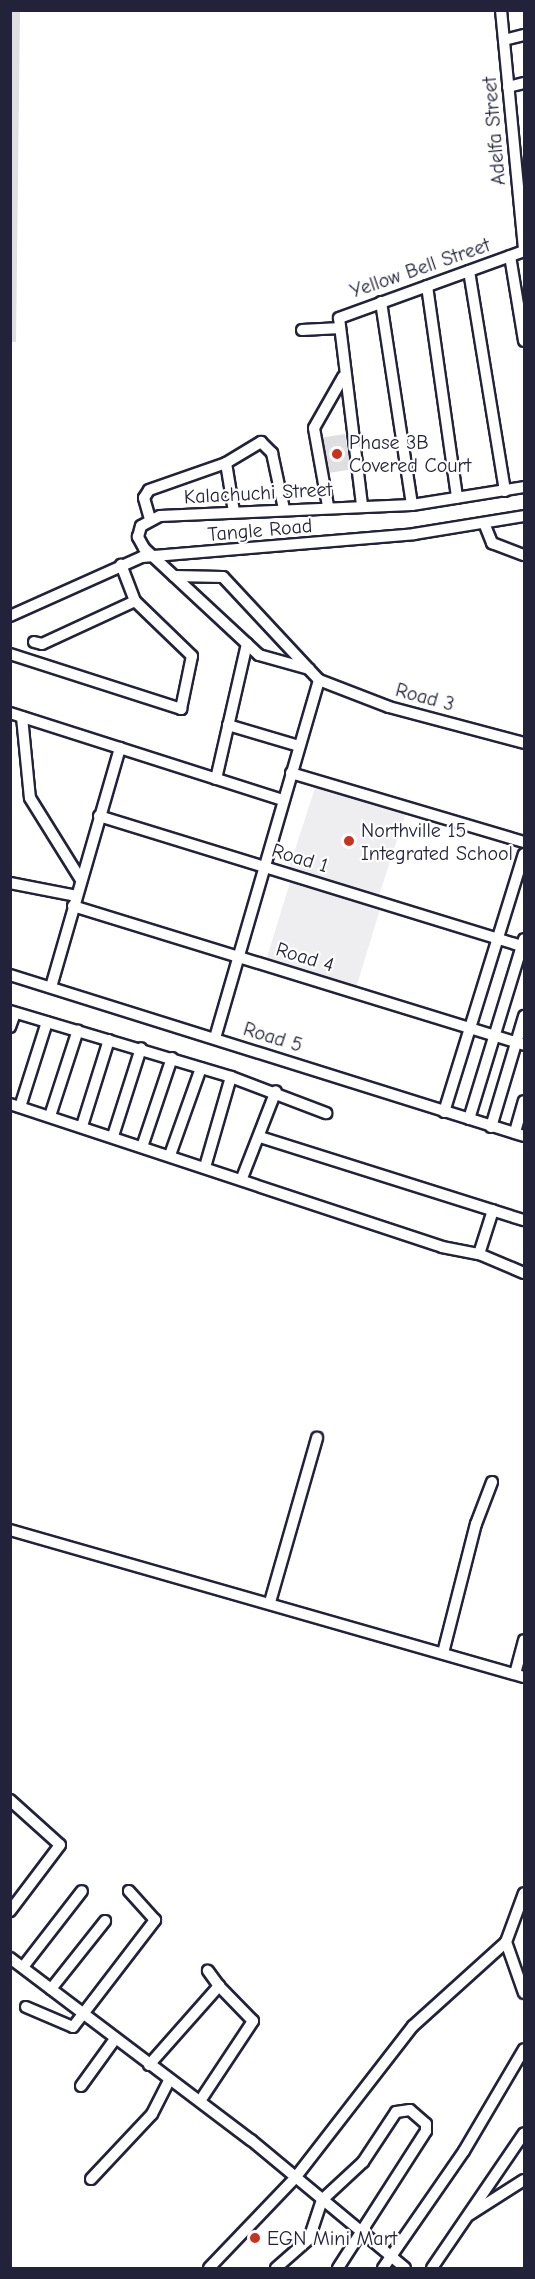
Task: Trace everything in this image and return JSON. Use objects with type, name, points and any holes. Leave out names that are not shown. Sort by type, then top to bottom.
[{"type":"street","name":"Adelfa Street","points":[[501,10],[512,129],[520,175],[525,249]]},
{"type":"street","points":[[504,39],[525,35]]},
{"type":"street","points":[[508,87],[525,83]]},
{"type":"street","points":[[512,129],[525,127]]},
{"type":"street","name":"Yellow Bell Street","points":[[336,328],[349,311],[470,271],[525,249]]},
{"type":"street","points":[[510,256],[525,341]]},
{"type":"street","points":[[470,271],[505,491]]},
{"type":"street","points":[[427,286],[457,498]]},
{"type":"street","points":[[381,302],[412,504]]},
{"type":"street","points":[[302,330],[336,328],[362,505]]},
{"type":"street","points":[[328,506],[314,428],[343,377]]},
{"type":"street","points":[[284,509],[266,443],[226,463],[147,492],[150,519],[138,537],[174,576],[247,644],[272,663],[309,669]]},
{"type":"street","points":[[226,463],[234,512]]},
{"type":"street","name":"Kalachuchi Street","points":[[150,519],[328,506],[412,504],[525,487]]},
{"type":"street","name":"Tangle Road","points":[[11,615],[121,566],[154,556],[484,523],[525,516]]},
{"type":"street","points":[[484,523],[492,543],[525,555]]},
{"type":"street","points":[[10,654],[181,709],[192,656],[135,601],[121,566]]},
{"type":"street","points":[[174,576],[223,577],[319,680],[215,1038]]},
{"type":"street","points":[[34,642],[42,644],[135,601]]},
{"type":"street","points":[[216,779],[247,644]]},
{"type":"street","name":"Road 3","points":[[319,680],[381,704],[525,743]]},
{"type":"street","points":[[10,712],[283,800]]},
{"type":"street","points":[[22,717],[30,798],[81,880]]},
{"type":"street","points":[[228,725],[299,746]]},
{"type":"street","points":[[51,987],[120,748]]},
{"type":"street","points":[[291,773],[525,842]]},
{"type":"street","name":"Road 1","points":[[99,816],[524,944]]},
{"type":"street","points":[[444,1112],[467,1027],[525,854]]},
{"type":"street","points":[[10,883],[75,901]]},
{"type":"street","name":"Road 4","points":[[75,901],[240,957],[520,1044]]},
{"type":"street","points":[[469,1119],[524,944]]},
{"type":"street","name":"Road 5","points":[[10,975],[520,1134]]},
{"type":"street","points":[[10,1027],[13,1012],[141,1048],[276,1091],[326,1113]]},
{"type":"street","points":[[491,1126],[520,1044],[525,1016]]},
{"type":"street","points":[[47,1022],[15,1106],[242,1178],[442,1247],[479,1254],[525,1273]]},
{"type":"street","points":[[50,1116],[78,1030]]},
{"type":"street","points":[[82,1126],[109,1040]]},
{"type":"street","points":[[113,1136],[141,1048]]},
{"type":"street","points":[[142,1147],[172,1058]]},
{"type":"street","points":[[170,1155],[201,1068]]},
{"type":"street","points":[[205,1167],[231,1077]]},
{"type":"street","points":[[242,1178],[260,1137],[276,1091]]},
{"type":"street","points":[[520,1134],[525,1101]]},
{"type":"street","points":[[260,1137],[525,1220]]},
{"type":"street","points":[[479,1254],[493,1210]]},
{"type":"street","points":[[270,1602],[317,1438]]},
{"type":"street","points":[[443,1653],[492,1482]]},
{"type":"street","points":[[10,1530],[270,1602],[520,1676],[525,1641]]},
{"type":"street","points":[[10,1800],[60,1845],[10,1911]]},
{"type":"street","points":[[23,1967],[82,1891]]},
{"type":"street","points":[[26,2007],[67,2028],[84,2014],[155,1920],[129,1891]]},
{"type":"street","points":[[209,2268],[295,2178],[413,2026],[506,1942],[521,1918],[525,1893]]},
{"type":"street","points":[[51,1989],[105,1921]]},
{"type":"street","points":[[506,1942],[525,1993]]},
{"type":"street","points":[[10,1958],[170,2081],[200,2101],[322,2200],[357,2234],[405,2268]]},
{"type":"street","points":[[200,2101],[253,2021],[219,1986],[208,1971]]},
{"type":"street","points":[[150,2065],[219,1986]]},
{"type":"street","points":[[81,2086],[115,2039]]},
{"type":"street","points":[[383,2268],[464,2151],[525,2049]]},
{"type":"street","points":[[91,2179],[152,2114],[170,2081]]},
{"type":"street","points":[[276,2268],[309,2239],[322,2200],[363,2162],[396,2112],[410,2110],[426,2124],[338,2268]]},
{"type":"street","points":[[432,2268],[525,2133]]},
{"type":"street","points":[[511,2153],[525,2148]]},
{"type":"street","points":[[468,2216],[525,2180]]},
{"type":"shaded area","points":[[10,11],[20,11],[16,342],[10,342]]},
{"type":"shaded area","name":"Phase 3B Covered Court","points":[[345,434],[351,470],[327,473],[321,438]]},
{"type":"shaded area","name":"Northville 15 Integrated School","points":[[317,782],[406,811],[378,899],[288,870]]},
{"type":"shaded area","name":"Northville 15 Integrated School","points":[[291,879],[381,906],[356,988],[266,960]]},
{"type":"place","name":"Phase 3B Covered Court","points":[[337,454]]},
{"type":"place","name":"Northville 15 Integrated School","points":[[349,841]]},
{"type":"place","name":"EGN Mini Mart","points":[[255,2238]]}]
